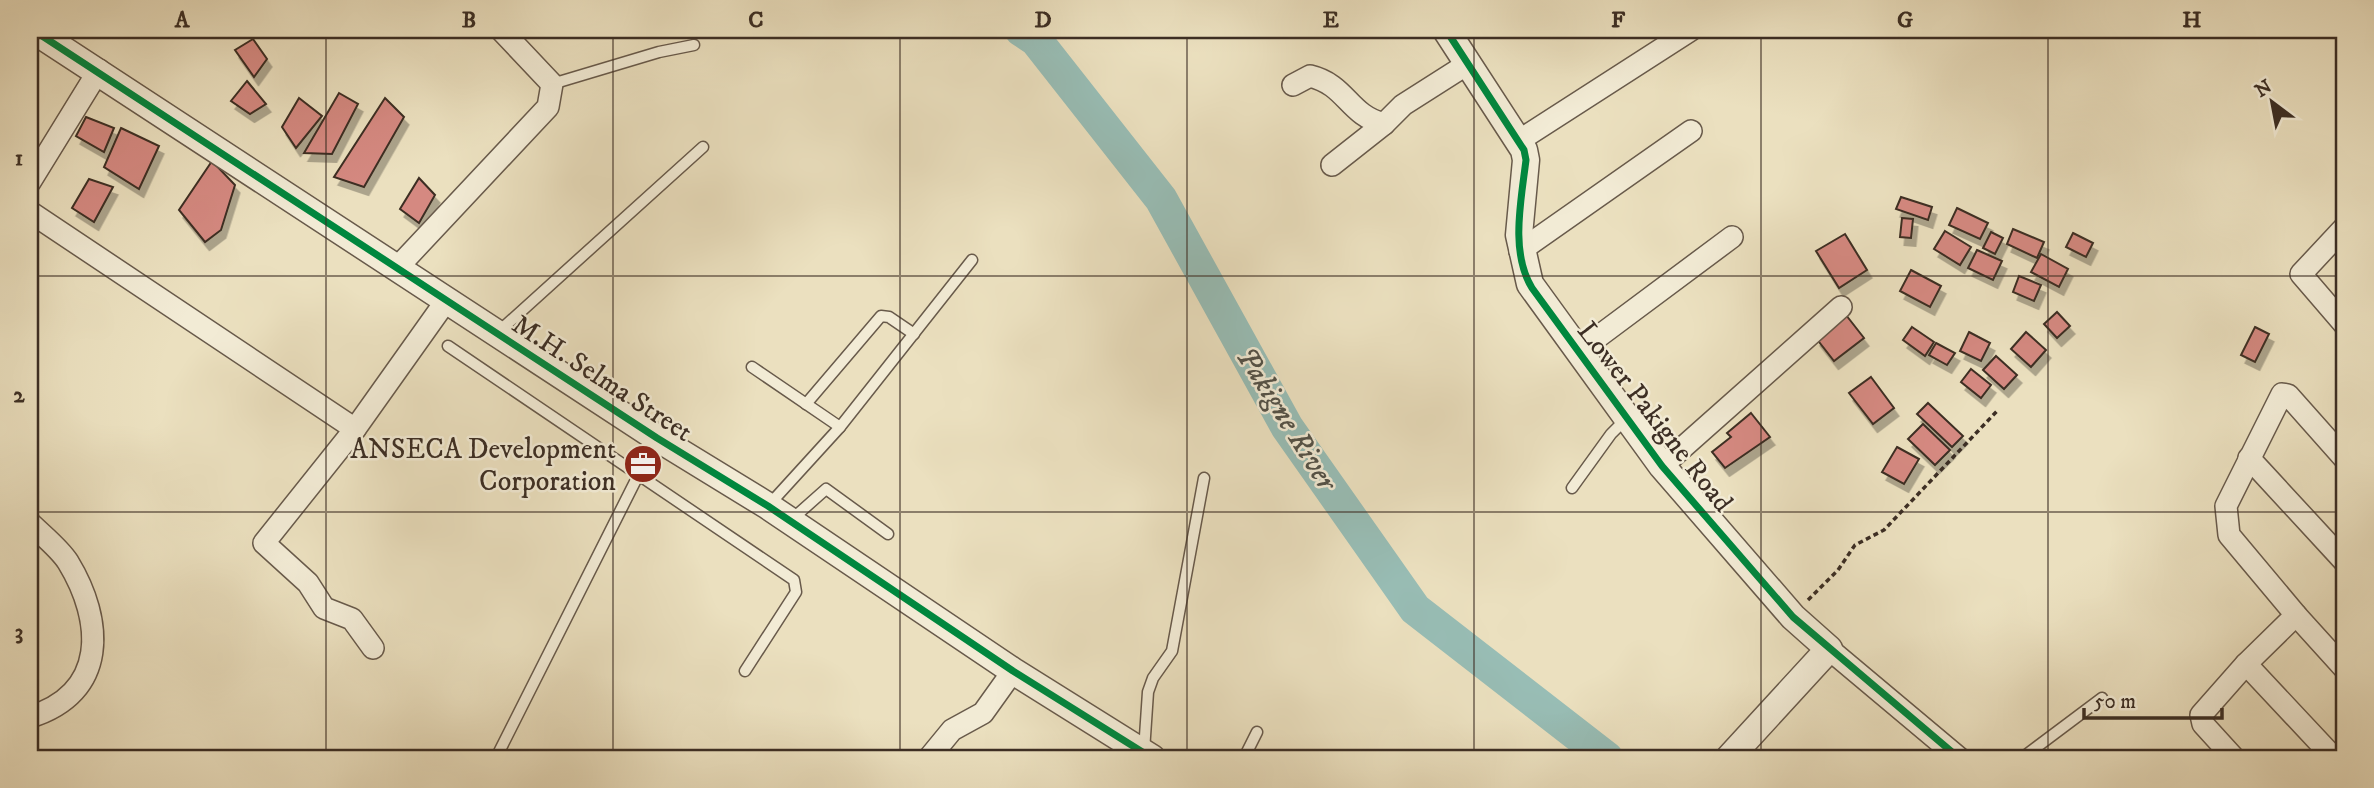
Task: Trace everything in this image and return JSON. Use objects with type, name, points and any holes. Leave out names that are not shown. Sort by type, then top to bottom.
[{"type":"street","name":"M.H. Selma Street","points":[[33,30],[496,334],[768,506],[1013,671],[1148,756]]},
{"type":"street","name":"Lower Pakigne Road","points":[[1446,30],[1520,140],[1526,160],[1521,202],[1520,251],[1530,284],[1662,466],[1793,617],[1959,758]]},
{"type":"street","points":[[1520,140],[1691,30]]},
{"type":"street","points":[[396,269],[548,107],[552,84],[509,33]]},
{"type":"street","points":[[1332,165],[1384,124],[1403,105],[1469,63]]},
{"type":"street","points":[[30,182],[99,71]]},
{"type":"street","points":[[1293,85],[1310,76],[1330,81],[1364,119],[1384,124]]},
{"type":"street","points":[[1520,251],[1691,131]]},
{"type":"street","points":[[30,212],[355,429]]},
{"type":"street","points":[[2344,228],[2301,271],[2301,278],[2344,324]]},
{"type":"street","points":[[1580,351],[1732,237]]},
{"type":"street","points":[[373,648],[352,620],[324,608],[308,583],[264,543],[355,429],[446,301]]},
{"type":"street","points":[[1662,466],[1842,307]]},
{"type":"street","points":[[2344,458],[2288,395],[2280,397],[2226,506],[2229,535],[2344,668]]},
{"type":"street","points":[[2249,458],[2344,561]]},
{"type":"street","points":[[30,523],[67,560],[88,604],[95,643],[84,679],[66,698],[44,712],[30,717]]},
{"type":"street","points":[[2234,758],[2203,724],[2201,715],[2246,664],[2296,615]]},
{"type":"street","points":[[1729,758],[1829,649]]},
{"type":"street","points":[[2246,664],[2334,758]]},
{"type":"street","points":[[929,758],[952,730],[983,713],[1013,671]]},
{"type":"lane","points":[[552,84],[659,51],[694,45]]},
{"type":"lane","points":[[496,334],[703,147]]},
{"type":"lane","points":[[768,506],[840,427],[972,260]]},
{"type":"lane","points":[[806,404],[881,316],[889,317],[914,334]]},
{"type":"lane","points":[[448,346],[639,473],[796,584],[796,592],[745,671]]},
{"type":"lane","points":[[752,367],[840,427]]},
{"type":"lane","points":[[1572,488],[1605,441],[1628,418]]},
{"type":"lane","points":[[496,758],[657,438]]},
{"type":"lane","points":[[1148,756],[1149,692],[1153,678],[1172,651],[1204,478]]},
{"type":"lane","points":[[790,521],[826,489],[888,534]]},
{"type":"lane","points":[[2022,758],[2102,698]]},
{"type":"lane","points":[[1244,758],[1257,732]]},
{"type":"path","points":[[1793,617],[1838,570],[1855,545],[1884,530],[1998,410]]},
{"type":"building","points":[[253,39],[267,59],[254,77],[235,50]]},
{"type":"building","points":[[247,81],[266,104],[250,114],[231,101]]},
{"type":"building","points":[[339,93],[358,104],[332,154],[304,153]]},
{"type":"building","points":[[299,98],[322,116],[296,148],[282,127]]},
{"type":"building","points":[[385,98],[404,117],[364,187],[334,177]]},
{"type":"building","points":[[86,117],[114,128],[104,152],[76,136]]},
{"type":"building","points":[[121,128],[159,146],[139,189],[104,167]]},
{"type":"building","points":[[212,161],[235,185],[221,230],[205,242],[179,210]]},
{"type":"building","points":[[419,178],[435,195],[419,223],[400,209]]},
{"type":"building","points":[[89,179],[113,187],[94,222],[72,208]]},
{"type":"building","points":[[1901,197],[1932,207],[1928,220],[1896,209]]},
{"type":"building","points":[[1957,208],[1988,223],[1980,239],[1949,225]]},
{"type":"building","points":[[1902,218],[1913,219],[1911,238],[1900,237]]},
{"type":"building","points":[[2013,229],[2044,242],[2037,258],[2007,244]]},
{"type":"building","points":[[1945,231],[1971,247],[1960,265],[1934,249]]},
{"type":"building","points":[[1991,232],[2003,238],[1995,254],[1983,248]]},
{"type":"building","points":[[2073,233],[2093,243],[2086,257],[2066,247]]},
{"type":"building","points":[[1845,234],[1867,270],[1839,288],[1816,251]]},
{"type":"building","points":[[1977,250],[2002,261],[1993,280],[1968,268]]},
{"type":"building","points":[[2041,254],[2068,269],[2059,287],[2031,272]]},
{"type":"building","points":[[1911,270],[1941,286],[1930,307],[1900,291]]},
{"type":"building","points":[[2019,276],[2041,285],[2034,301],[2013,292]]},
{"type":"building","points":[[2057,312],[2070,326],[2057,338],[2044,324]]},
{"type":"building","points":[[1846,315],[1864,338],[1834,361],[1816,338]]},
{"type":"building","points":[[1912,327],[1934,342],[1925,356],[1903,340]]},
{"type":"building","points":[[2255,327],[2269,334],[2255,362],[2241,355]]},
{"type":"building","points":[[1969,332],[1990,343],[1981,361],[1960,351]]},
{"type":"building","points":[[2026,332],[2046,350],[2031,367],[2011,349]]},
{"type":"building","points":[[1936,343],[1955,353],[1947,365],[1929,355]]},
{"type":"building","points":[[1996,356],[2017,375],[2004,389],[1983,370]]},
{"type":"building","points":[[1971,369],[1991,385],[1981,398],[1961,382]]},
{"type":"building","points":[[1871,377],[1894,408],[1873,424],[1849,393]]},
{"type":"building","points":[[1928,403],[1963,436],[1952,447],[1917,414]]},
{"type":"building","points":[[1751,413],[1770,437],[1725,468],[1712,452],[1731,437],[1727,433]]},
{"type":"building","points":[[1923,424],[1950,450],[1935,465],[1908,439]]},
{"type":"building","points":[[1897,447],[1919,459],[1904,484],[1882,472]]},
{"type":"waterway","name":"Pakigne River","points":[[1021,30],[1036,40],[1161,199],[1287,427],[1415,609],[1607,758]]},
{"type":"cycle path","points":[[33,30],[657,438],[768,506],[1013,671],[1152,758]]},
{"type":"cycle path","points":[[1446,30],[1524,150],[1526,160],[1519,242],[1525,274],[1532,288],[1662,466],[1793,617],[1959,758]]},
{"type":"place","name":"ANSECA Development Corporation","points":[[643,464]]}]
